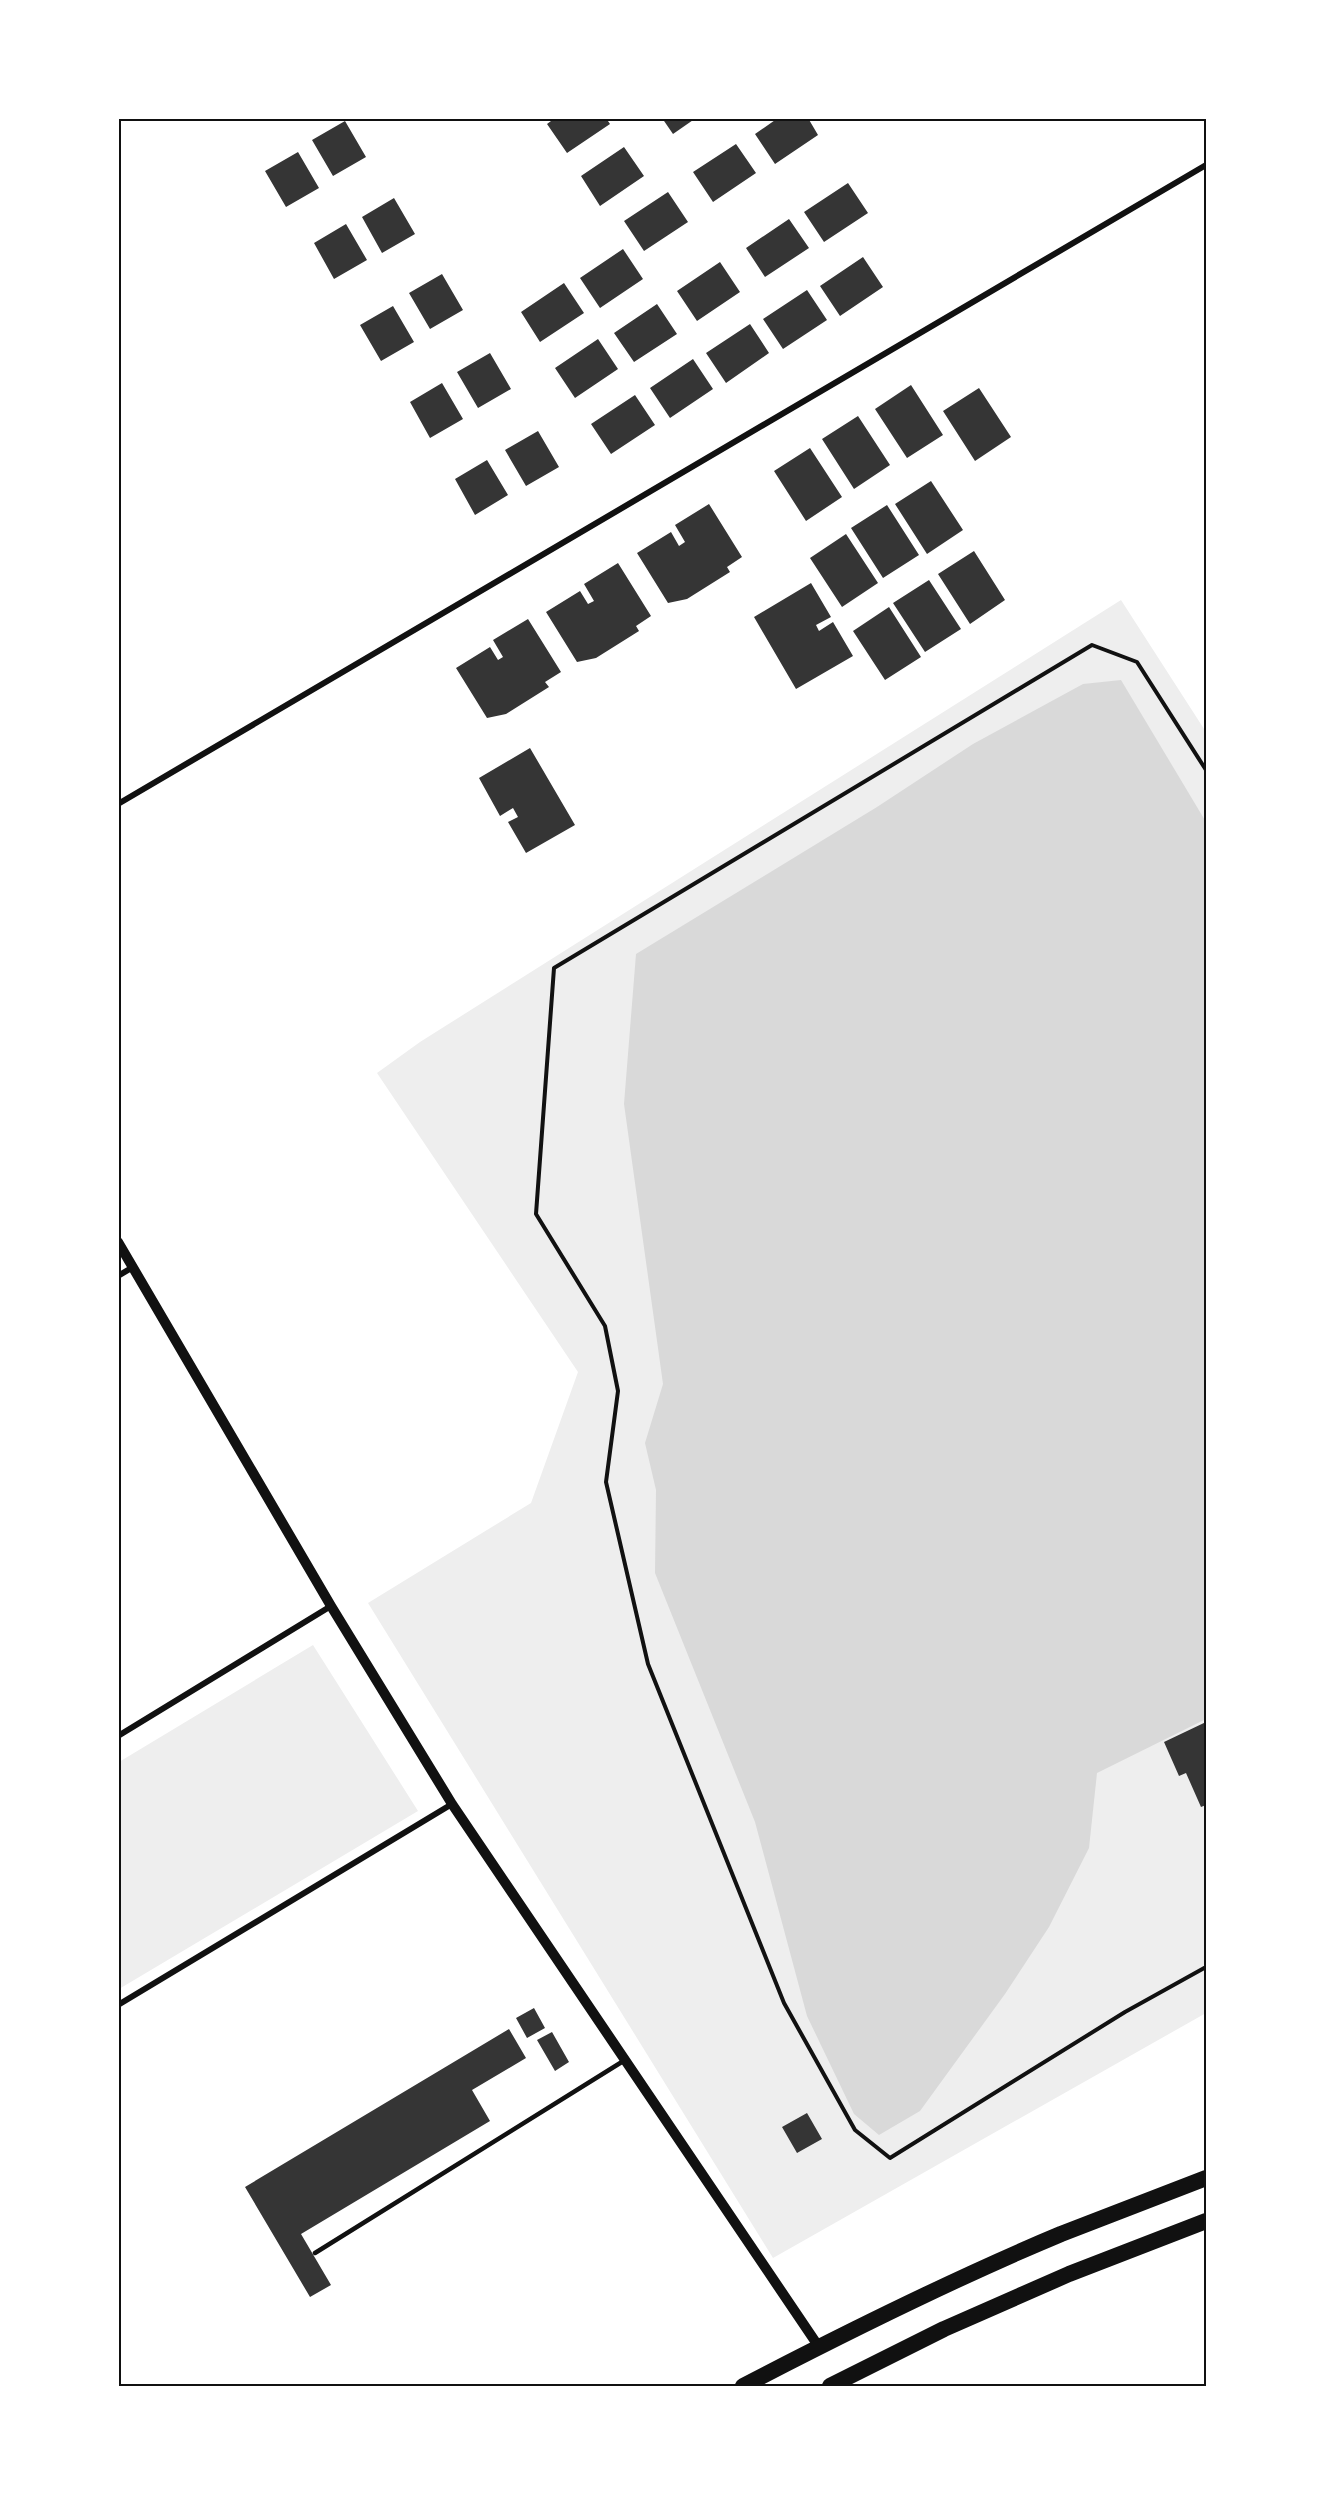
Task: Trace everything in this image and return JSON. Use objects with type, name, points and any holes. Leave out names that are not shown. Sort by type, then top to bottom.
[{"type":"highway","points":[[743,2386],[938,2289],[1060,2235],[1206,2178]]},
{"type":"highway","points":[[830,2386],[944,2329],[1069,2274],[1206,2221]]},
{"type":"street","points":[[118,804],[1206,165]]},
{"type":"street","points":[[118,1242],[331,1606],[452,1804],[819,2347]]},
{"type":"street","points":[[118,1276],[133,1267]]},
{"type":"street","points":[[118,1736],[331,1606]]},
{"type":"street","points":[[118,2005],[452,1804]]},
{"type":"lane","points":[[315,2253],[626,2060]]},
{"type":"path","points":[[1206,770],[1137,662],[1092,645],[554,968],[536,1214],[605,1326],[618,1391],[606,1482],[648,1664],[784,2003],[855,2130],[890,2158],[1125,2012],[1206,1967]]},
{"type":"shaded area","points":[[1121,600],[1206,732],[1206,2013],[773,2258],[368,1603],[531,1503],[578,1372],[377,1073],[420,1042]]},
{"type":"shaded area","points":[[1121,680],[1206,822],[1206,1719],[1097,1773],[1089,1848],[1049,1927],[1005,1994],[920,2111],[879,2135],[854,2114],[807,2016],[755,1822],[655,1573],[656,1490],[645,1443],[663,1384],[624,1104],[636,954],[877,807],[973,744],[1083,684]]},
{"type":"shaded area","points":[[313,1645],[418,1811],[119,1989],[119,1762]]},
{"type":"building","points":[[555,118],[606,118],[610,124],[567,153],[547,124]]},
{"type":"building","points":[[662,118],[696,118],[673,134]]},
{"type":"building","points":[[778,118],[808,118],[818,135],[775,164],[755,134]]},
{"type":"building","points":[[345,121],[366,157],[333,176],[312,140]]},
{"type":"building","points":[[736,144],[756,173],[713,202],[693,172]]},
{"type":"building","points":[[624,147],[644,176],[600,206],[581,176]]},
{"type":"building","points":[[298,152],[319,188],[286,207],[265,171]]},
{"type":"building","points":[[848,183],[868,213],[824,242],[804,212]]},
{"type":"building","points":[[668,192],[688,222],[644,251],[624,221]]},
{"type":"building","points":[[394,198],[415,234],[382,253],[362,217]]},
{"type":"building","points":[[789,219],[809,248],[765,277],[746,248]]},
{"type":"building","points":[[346,224],[367,260],[334,279],[314,243]]},
{"type":"building","points":[[623,249],[643,279],[600,308],[580,278]]},
{"type":"building","points":[[863,257],[883,287],[840,316],[820,286]]},
{"type":"building","points":[[720,262],[740,292],[697,321],[677,291]]},
{"type":"building","points":[[442,274],[463,310],[430,329],[409,293]]},
{"type":"building","points":[[564,283],[584,313],[540,342],[521,312]]},
{"type":"building","points":[[807,290],[827,320],[783,349],[763,319]]},
{"type":"building","points":[[657,304],[677,334],[634,362],[614,333]]},
{"type":"building","points":[[393,306],[414,342],[381,361],[360,325]]},
{"type":"building","points":[[750,324],[769,353],[726,383],[706,353]]},
{"type":"building","points":[[598,339],[618,369],[575,398],[555,368]]},
{"type":"building","points":[[490,353],[511,389],[478,408],[457,372]]},
{"type":"building","points":[[693,359],[713,389],[670,418],[650,388]]},
{"type":"building","points":[[442,383],[463,419],[430,438],[410,402]]},
{"type":"building","points":[[911,385],[943,435],[907,458],[875,409]]},
{"type":"building","points":[[979,388],[1011,437],[975,461],[943,411]]},
{"type":"building","points":[[635,395],[655,425],[611,454],[591,424]]},
{"type":"building","points":[[858,416],[890,465],[854,489],[822,439]]},
{"type":"building","points":[[538,431],[559,467],[526,486],[505,450]]},
{"type":"building","points":[[810,448],[842,497],[806,521],[774,471]]},
{"type":"building","points":[[487,460],[508,495],[475,515],[455,479]]},
{"type":"building","points":[[931,481],[963,530],[927,554],[895,504]]},
{"type":"building","points":[[709,504],[742,557],[727,567],[730,572],[687,599],[668,603],[637,553],[671,532],[679,546],[685,542],[675,525]]},
{"type":"building","points":[[887,505],[919,555],[883,578],[851,528]]},
{"type":"building","points":[[846,534],[878,583],[842,607],[810,558]]},
{"type":"building","points":[[974,551],[1005,600],[970,624],[938,574]]},
{"type":"building","points":[[618,563],[651,616],[636,626],[639,631],[596,658],[577,662],[546,612],[580,591],[588,604],[594,601],[584,584]]},
{"type":"building","points":[[929,580],[961,629],[925,652],[893,603]]},
{"type":"building","points":[[811,583],[831,617],[816,625],[819,631],[833,622],[853,656],[796,689],[754,617]]},
{"type":"building","points":[[889,607],[921,657],[885,680],[853,631]]},
{"type":"building","points":[[528,619],[561,672],[545,682],[549,687],[506,714],[487,718],[456,668],[490,647],[498,660],[503,657],[493,640]]},
{"type":"building","points":[[530,748],[575,825],[526,853],[508,822],[518,817],[513,808],[500,816],[479,778]]},
{"type":"building","points":[[1206,1722],[1206,1805],[1201,1807],[1186,1773],[1179,1776],[1164,1742]]},
{"type":"building","points":[[534,2008],[545,2028],[527,2038],[516,2018]]},
{"type":"building","points":[[509,2029],[526,2058],[472,2090],[490,2121],[301,2234],[331,2285],[310,2297],[245,2187]]},
{"type":"building","points":[[552,2032],[569,2062],[555,2071],[537,2040]]},
{"type":"building","points":[[807,2113],[822,2139],[797,2153],[782,2127]]}]
